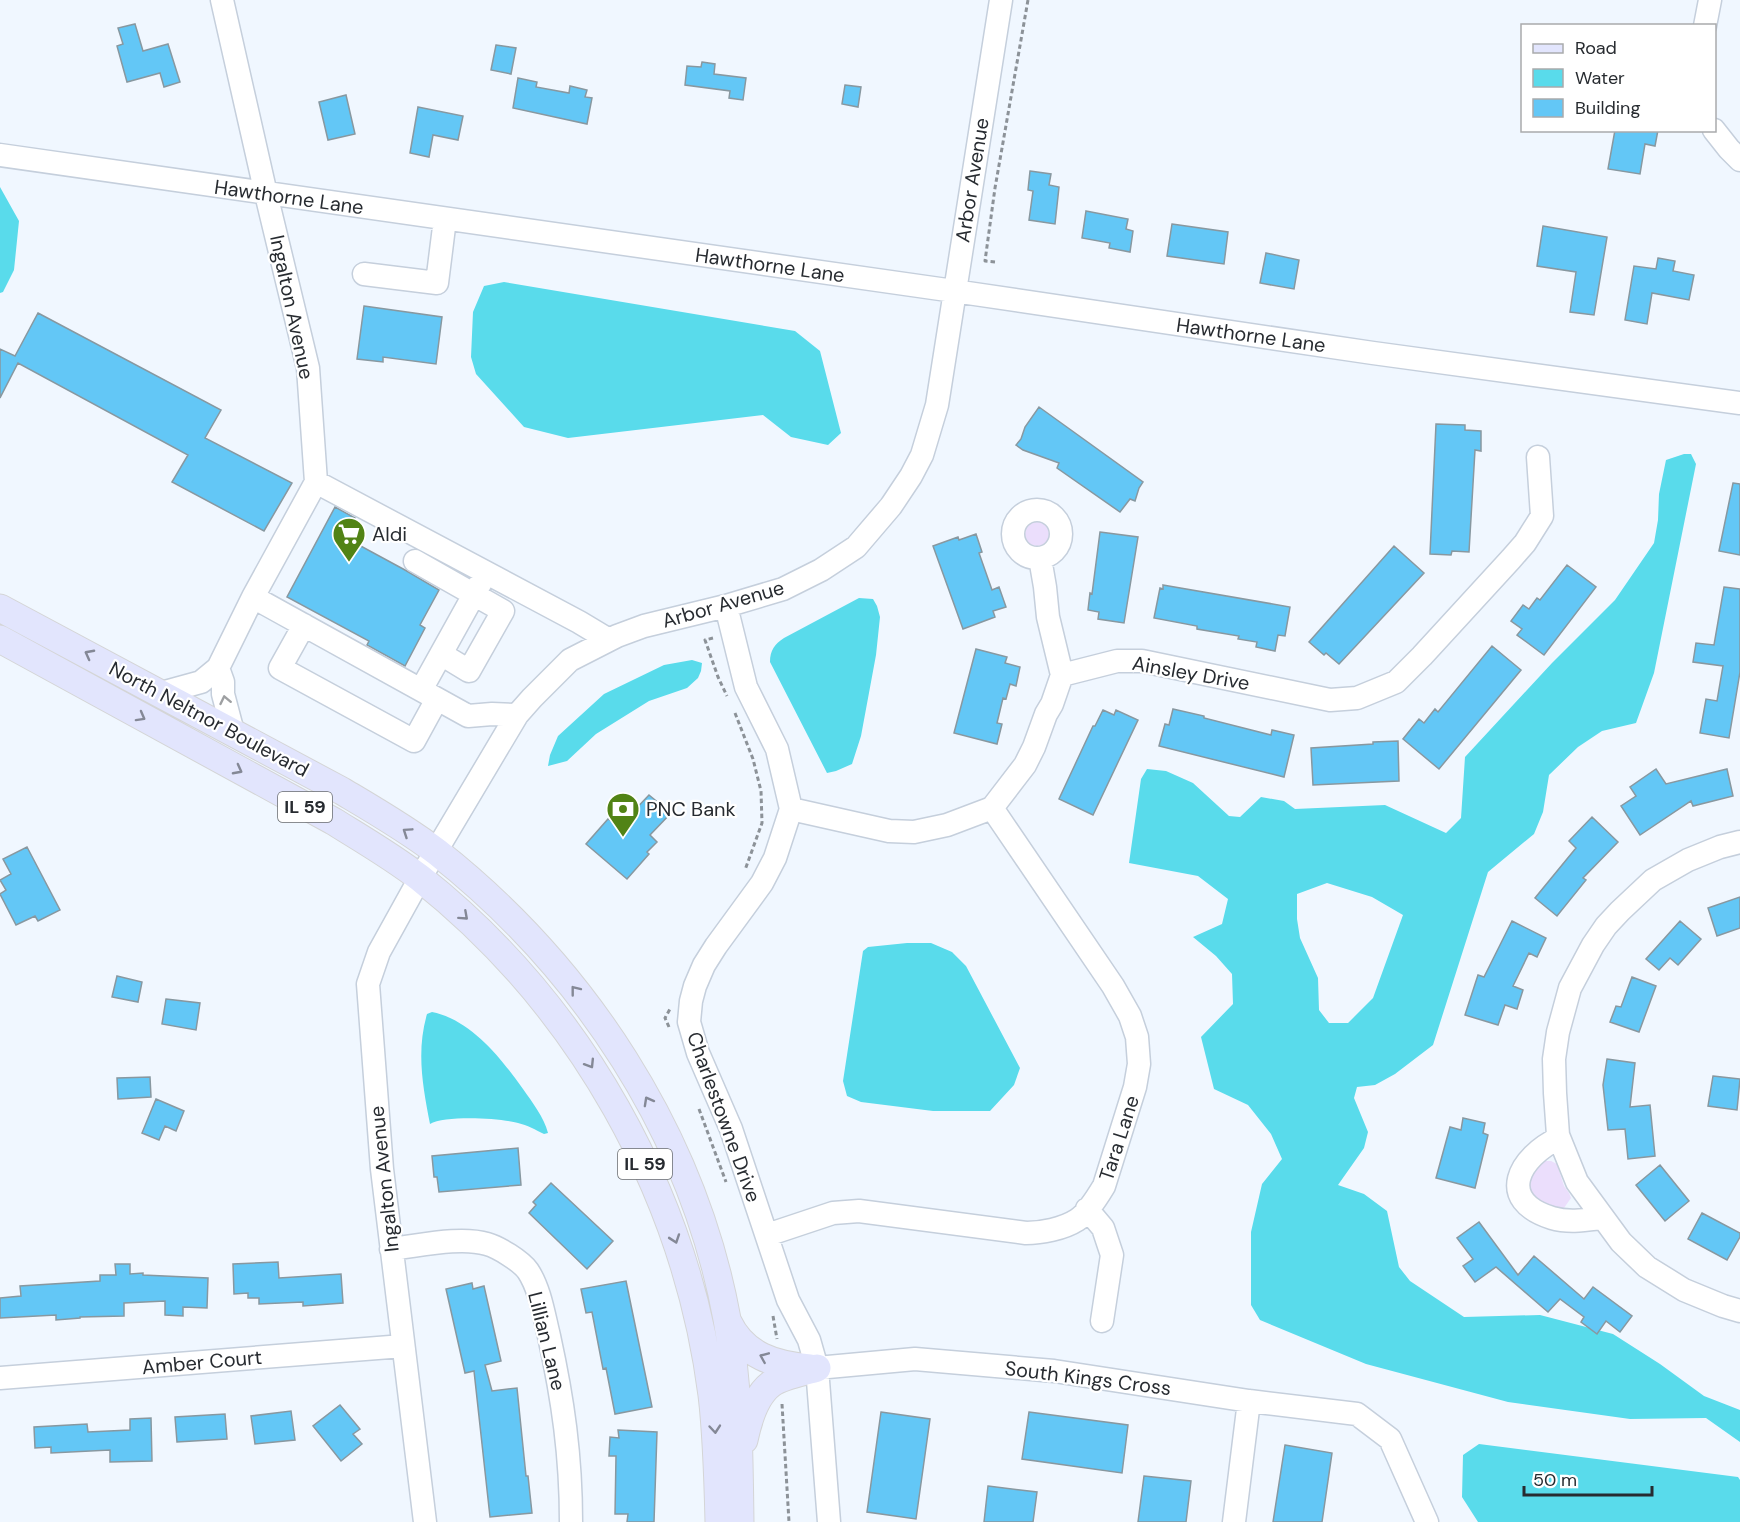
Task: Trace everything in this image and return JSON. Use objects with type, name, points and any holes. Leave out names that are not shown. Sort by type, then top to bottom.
[{"type":"main road","name":"North Neltnor Boulevard","points":[[0,608],[342,791],[378,813],[435,851],[475,885],[527,934],[565,977],[590,1009],[632,1072],[664,1131],[685,1177],[715,1269],[727,1319],[735,1372],[740,1522]]},
{"type":"main road","name":"North Neltnor Boulevard","points":[[0,639],[333,821],[420,878],[492,943],[549,1007],[580,1048],[613,1101],[643,1160],[676,1240],[694,1302],[711,1393],[716,1436],[719,1522]]},
{"type":"main road","points":[[727,1319],[733,1332],[748,1349],[779,1372],[817,1368]]},
{"type":"main road","points":[[739,1471],[752,1412],[761,1395],[779,1372]]},
{"type":"street","name":"Ingalton Avenue","points":[[222,0],[308,368],[316,482]]},
{"type":"street","name":"Arbor Avenue","points":[[435,851],[517,716],[570,660],[609,640],[644,626],[783,589],[821,570],[856,547],[891,506],[917,465],[938,405],[1001,0]]},
{"type":"street","points":[[1705,24],[1710,0]]},
{"type":"street","points":[[1716,132],[1740,160]]},
{"type":"street","name":"Hawthorne Lane","points":[[0,155],[1373,353],[1740,403]]},
{"type":"street","points":[[364,274],[437,283],[445,219]]},
{"type":"street","name":"Ainsley Drive","points":[[1062,675],[1117,661],[1142,661],[1330,700],[1357,698],[1396,682],[1511,559],[1536,527],[1542,516],[1538,457]]},
{"type":"street","points":[[161,693],[201,682],[218,668],[253,597],[316,482],[609,640]]},
{"type":"street","points":[[726,606],[746,687],[777,749],[791,809],[889,831],[914,832],[947,825],[992,808],[1025,765],[1034,747],[1062,675],[1048,617],[1040,558]]},
{"type":"street","points":[[415,561],[503,611],[469,671],[441,654]]},
{"type":"street","points":[[304,625],[280,668],[414,741],[441,654],[486,573]]},
{"type":"street","points":[[253,597],[468,716],[492,714],[517,716]]},
{"type":"street","points":[[218,668],[233,732]]},
{"type":"street","name":"Tara Lane","points":[[767,1235],[833,1213],[859,1210],[1040,1233],[1078,1220],[1104,1186],[1135,1087],[1139,1064],[1137,1037],[1130,1016],[1113,986],[992,808]]},
{"type":"street","name":"Charlestowne Drive","points":[[791,809],[775,858],[762,883],[704,965],[691,1001],[689,1022],[698,1053],[731,1129],[788,1300],[809,1340],[817,1368],[829,1522]]},
{"type":"street","points":[[1740,842],[1720,847],[1688,860],[1653,880],[1620,911],[1593,945],[1570,988],[1558,1032],[1554,1059],[1559,1138],[1577,1182],[1603,1218],[1621,1242],[1647,1267],[1701,1298],[1740,1311]]},
{"type":"street","name":"Ingalton Avenue","points":[[425,1522],[382,1169],[368,984],[379,952],[435,851]]},
{"type":"street","points":[[1559,1138],[1532,1155],[1522,1168],[1518,1184],[1521,1199],[1534,1210],[1553,1218],[1580,1221],[1603,1218]]},
{"type":"street","points":[[1087,1209],[1103,1228],[1112,1255],[1102,1321]]},
{"type":"street","name":"Lillian Lane","points":[[391,1249],[459,1241],[486,1243],[505,1252],[527,1270],[543,1307],[565,1417],[571,1522]]},
{"type":"street","name":"Amber Court","points":[[0,1378],[403,1346]]},
{"type":"street","name":"South Kings Cross","points":[[817,1368],[915,1359],[1054,1371],[1249,1401],[1357,1414],[1390,1439],[1426,1522]]},
{"type":"street","points":[[1234,1522],[1249,1401]]},
{"type":"path","points":[[995,262],[984,261],[1028,0]]},
{"type":"path","points":[[705,640],[717,677],[730,702]]},
{"type":"path","points":[[734,710],[753,759],[761,791],[762,823],[743,875]]},
{"type":"path","points":[[669,1029],[665,1018],[670,1007]]},
{"type":"path","points":[[698,1106],[726,1182]]},
{"type":"path","points":[[773,1317],[789,1522]]},
{"type":"shaded area","points":[[1037,522],[1046,525],[1049,534],[1046,543],[1037,546],[1028,543],[1025,534],[1028,525]]},
{"type":"shaded area","points":[[1544,1161],[1557,1164],[1564,1186],[1571,1198],[1564,1208],[1559,1210],[1530,1196],[1531,1176]]},
{"type":"water","points":[[0,187],[19,221],[14,270],[3,292],[0,293]]},
{"type":"water","points":[[504,282],[795,331],[820,351],[841,433],[828,445],[791,437],[763,415],[568,438],[524,427],[476,374],[471,357],[473,312],[484,286]]},
{"type":"water","points":[[1691,454],[1696,464],[1654,673],[1636,723],[1602,731],[1578,747],[1549,775],[1543,812],[1534,834],[1488,872],[1433,1045],[1395,1074],[1375,1085],[1357,1087],[1354,1098],[1368,1132],[1364,1148],[1338,1185],[1364,1194],[1387,1211],[1399,1267],[1410,1281],[1464,1317],[1540,1315],[1613,1334],[1704,1396],[1740,1410],[1740,1442],[1706,1418],[1630,1419],[1508,1402],[1366,1364],[1260,1320],[1251,1305],[1251,1232],[1262,1184],[1282,1159],[1271,1134],[1248,1105],[1214,1089],[1201,1037],[1233,1004],[1232,974],[1216,956],[1193,937],[1222,924],[1228,899],[1198,876],[1129,863],[1141,779],[1147,769],[1166,771],[1193,783],[1229,816],[1240,817],[1261,797],[1284,801],[1295,809],[1385,805],[1446,833],[1461,818],[1465,757],[1552,663],[1615,600],[1654,543],[1659,494],[1666,460]],"holes":[[[1327,883],[1372,897],[1403,915],[1373,998],[1348,1023],[1329,1023],[1319,1010],[1318,978],[1300,938],[1297,894]]]},
{"type":"water","points":[[859,598],[873,599],[877,606],[880,617],[876,655],[861,736],[852,764],[827,773],[770,658],[774,648],[784,638]]},
{"type":"water","points":[[692,660],[702,663],[701,671],[698,678],[687,688],[649,701],[596,734],[567,761],[548,766],[558,736],[604,694],[664,665]]},
{"type":"water","points":[[931,943],[952,952],[966,966],[1020,1068],[1014,1085],[990,1111],[933,1111],[861,1102],[847,1096],[843,1081],[863,951],[868,947]]},
{"type":"water","points":[[432,1012],[460,1023],[495,1053],[534,1104],[548,1133],[544,1134],[510,1121],[487,1119],[448,1119],[430,1124],[421,1056],[427,1014]]},
{"type":"water","points":[[1479,1444],[1738,1477],[1740,1480],[1740,1522],[1478,1522],[1462,1497],[1463,1455]]},
{"type":"building","points":[[135,24],[143,51],[168,44],[180,82],[164,87],[160,73],[127,82],[117,46],[123,44],[118,28]]},
{"type":"building","points":[[496,45],[516,48],[511,74],[491,70]]},
{"type":"building","points":[[702,62],[715,64],[714,74],[746,78],[743,100],[729,98],[730,91],[685,85],[687,66],[701,67]]},
{"type":"building","points":[[518,78],[537,82],[536,87],[569,93],[570,86],[587,90],[585,97],[592,98],[587,124],[513,108]]},
{"type":"building","points":[[845,85],[861,87],[858,107],[842,104]]},
{"type":"building","points":[[346,95],[355,134],[328,140],[319,102]]},
{"type":"building","points":[[418,107],[463,116],[458,140],[433,135],[429,157],[410,153]]},
{"type":"building","points":[[1615,132],[1658,132],[1655,146],[1645,144],[1640,174],[1608,169]]},
{"type":"building","points":[[1030,171],[1051,174],[1049,185],[1059,187],[1055,224],[1029,220],[1033,191],[1028,190]]},
{"type":"building","points":[[1086,211],[1128,219],[1126,229],[1133,231],[1130,252],[1109,248],[1110,243],[1082,238]]},
{"type":"building","points":[[1172,224],[1228,232],[1224,264],[1167,256]]},
{"type":"building","points":[[1543,226],[1607,237],[1594,315],[1570,312],[1576,272],[1537,266]]},
{"type":"building","points":[[1266,253],[1299,260],[1294,289],[1260,283]]},
{"type":"building","points":[[1658,258],[1675,261],[1673,271],[1694,275],[1689,300],[1652,293],[1647,324],[1625,320],[1634,266],[1656,269]]},
{"type":"building","points":[[364,306],[442,317],[436,364],[383,357],[383,362],[357,359]]},
{"type":"building","points":[[38,313],[221,410],[205,438],[292,483],[264,531],[172,482],[188,455],[18,363],[0,398],[0,349],[15,356]]},
{"type":"building","points":[[1039,407],[1143,482],[1135,501],[1130,499],[1120,512],[1057,468],[1059,463],[1023,450],[1016,445]]},
{"type":"building","points":[[1436,424],[1465,425],[1465,430],[1481,431],[1481,451],[1475,450],[1469,552],[1452,551],[1451,555],[1430,554]]},
{"type":"building","points":[[1733,483],[1740,484],[1740,555],[1719,551]]},
{"type":"building","name":"Aldi","points":[[335,507],[355,518],[344,537],[439,590],[420,625],[425,628],[405,666],[367,645],[369,641],[287,597]]},
{"type":"building","points":[[1100,532],[1138,537],[1124,623],[1098,619],[1099,612],[1088,610]]},
{"type":"building","points":[[976,534],[982,552],[979,553],[992,590],[999,587],[1006,607],[993,611],[995,617],[963,629],[933,546],[958,537],[959,540]]},
{"type":"building","points":[[1394,546],[1424,573],[1339,664],[1309,642]]},
{"type":"building","points":[[1567,565],[1596,587],[1544,655],[1517,635],[1522,629],[1511,621],[1523,605],[1529,609],[1537,598],[1540,600]]},
{"type":"building","points":[[1163,585],[1290,607],[1285,636],[1278,635],[1275,651],[1256,647],[1257,642],[1238,639],[1239,636],[1197,629],[1197,626],[1154,618],[1160,588],[1163,589]]},
{"type":"building","points":[[1724,587],[1740,589],[1740,672],[1729,738],[1700,733],[1706,699],[1717,701],[1723,666],[1693,662],[1696,643],[1714,645]]},
{"type":"building","points":[[1492,646],[1521,670],[1439,769],[1403,739],[1419,719],[1424,723],[1435,709],[1438,712]]},
{"type":"building","points":[[976,649],[1007,657],[1005,663],[1020,667],[1016,686],[1010,684],[1006,699],[1003,698],[997,723],[1002,724],[997,744],[954,733]]},
{"type":"building","points":[[1173,709],[1271,735],[1272,730],[1294,735],[1284,777],[1159,746],[1165,724],[1169,725]]},
{"type":"building","points":[[1103,710],[1114,715],[1116,710],[1138,720],[1093,815],[1059,799],[1093,726]]},
{"type":"building","points":[[1398,741],[1399,781],[1313,785],[1311,748]]},
{"type":"building","points":[[1656,769],[1666,784],[1727,769],[1733,796],[1693,806],[1691,801],[1640,835],[1621,806],[1636,796],[1630,787]]},
{"type":"building","name":"PNC Bank","points":[[649,795],[671,813],[650,835],[657,842],[627,879],[586,844],[608,819],[612,821],[622,809],[629,816]]},
{"type":"building","points":[[1592,817],[1618,842],[1583,878],[1586,880],[1557,916],[1535,898],[1576,848],[1569,841]]},
{"type":"building","points":[[27,847],[60,910],[38,921],[35,916],[16,925],[0,894],[6,890],[0,880],[11,874],[3,859]]},
{"type":"building","points":[[1740,897],[1740,928],[1717,936],[1708,908]]},
{"type":"building","points":[[1512,921],[1546,938],[1537,957],[1529,953],[1513,986],[1523,990],[1517,1009],[1505,1005],[1498,1025],[1465,1015],[1478,975],[1484,977]]},
{"type":"building","points":[[1680,921],[1701,939],[1678,965],[1670,958],[1659,970],[1646,959]]},
{"type":"building","points":[[117,976],[142,982],[138,1002],[112,997]]},
{"type":"building","points":[[1632,977],[1656,986],[1639,1032],[1610,1022],[1616,1006],[1621,1007]]},
{"type":"building","points":[[166,999],[200,1003],[196,1030],[162,1024]]},
{"type":"building","points":[[1607,1059],[1635,1063],[1630,1107],[1650,1105],[1655,1156],[1628,1159],[1625,1129],[1608,1130],[1603,1085]]},
{"type":"building","points":[[1713,1076],[1740,1079],[1737,1110],[1708,1106]]},
{"type":"building","points":[[150,1077],[151,1097],[118,1099],[117,1078]]},
{"type":"building","points":[[156,1099],[184,1111],[176,1131],[165,1126],[159,1140],[142,1133]]},
{"type":"building","points":[[1463,1118],[1485,1123],[1483,1133],[1488,1135],[1475,1188],[1436,1178],[1450,1127],[1461,1130]]},
{"type":"building","points":[[518,1148],[521,1185],[439,1192],[437,1177],[434,1177],[432,1156]]},
{"type":"building","points":[[1660,1165],[1689,1201],[1665,1221],[1636,1185]]},
{"type":"building","points":[[551,1183],[613,1241],[587,1269],[529,1213],[536,1205],[533,1202]]},
{"type":"building","points":[[1702,1213],[1740,1233],[1727,1260],[1688,1239]]},
{"type":"building","points":[[1479,1222],[1518,1275],[1534,1256],[1584,1299],[1593,1287],[1632,1316],[1620,1332],[1606,1321],[1597,1334],[1581,1322],[1584,1317],[1560,1299],[1548,1312],[1496,1267],[1475,1282],[1463,1266],[1473,1259],[1457,1238]]},
{"type":"building","points":[[278,1262],[279,1278],[341,1274],[343,1303],[303,1306],[303,1302],[259,1304],[259,1298],[248,1298],[248,1293],[234,1294],[233,1264]]},
{"type":"building","points":[[115,1264],[130,1264],[130,1274],[208,1278],[207,1308],[183,1307],[183,1316],[165,1315],[165,1301],[124,1303],[124,1316],[56,1320],[56,1315],[0,1318],[0,1298],[21,1296],[20,1286],[100,1281],[100,1275],[116,1275]]},
{"type":"building","points":[[626,1281],[652,1407],[615,1414],[606,1368],[603,1369],[592,1312],[586,1313],[581,1289]]},
{"type":"building","points":[[472,1283],[473,1289],[484,1286],[501,1361],[485,1365],[492,1391],[517,1388],[532,1513],[490,1517],[474,1371],[465,1373],[446,1289]]},
{"type":"building","points":[[340,1405],[360,1429],[353,1434],[362,1444],[341,1461],[313,1426]]},
{"type":"building","points":[[291,1411],[295,1440],[255,1444],[251,1416]]},
{"type":"building","points":[[881,1412],[930,1419],[916,1519],[867,1512]]},
{"type":"building","points":[[1029,1412],[1128,1425],[1122,1473],[1022,1459]]},
{"type":"building","points":[[225,1414],[227,1439],[177,1442],[175,1417]]},
{"type":"building","points":[[151,1418],[152,1461],[110,1462],[110,1450],[51,1453],[51,1447],[35,1448],[34,1427],[87,1424],[88,1432],[130,1430],[130,1419]]},
{"type":"building","points":[[618,1430],[657,1432],[654,1522],[627,1522],[628,1514],[615,1514],[616,1456],[609,1456],[610,1437],[619,1438]]},
{"type":"building","points":[[1285,1445],[1332,1453],[1322,1522],[1273,1522]]},
{"type":"building","points":[[1144,1476],[1191,1481],[1186,1522],[1138,1522]]},
{"type":"building","points":[[988,1486],[1037,1492],[1033,1522],[984,1522]]},
{"type":"place","name":"Aldi","points":[[349,563]]},
{"type":"place","name":"PNC Bank","points":[[623,838]]}]
